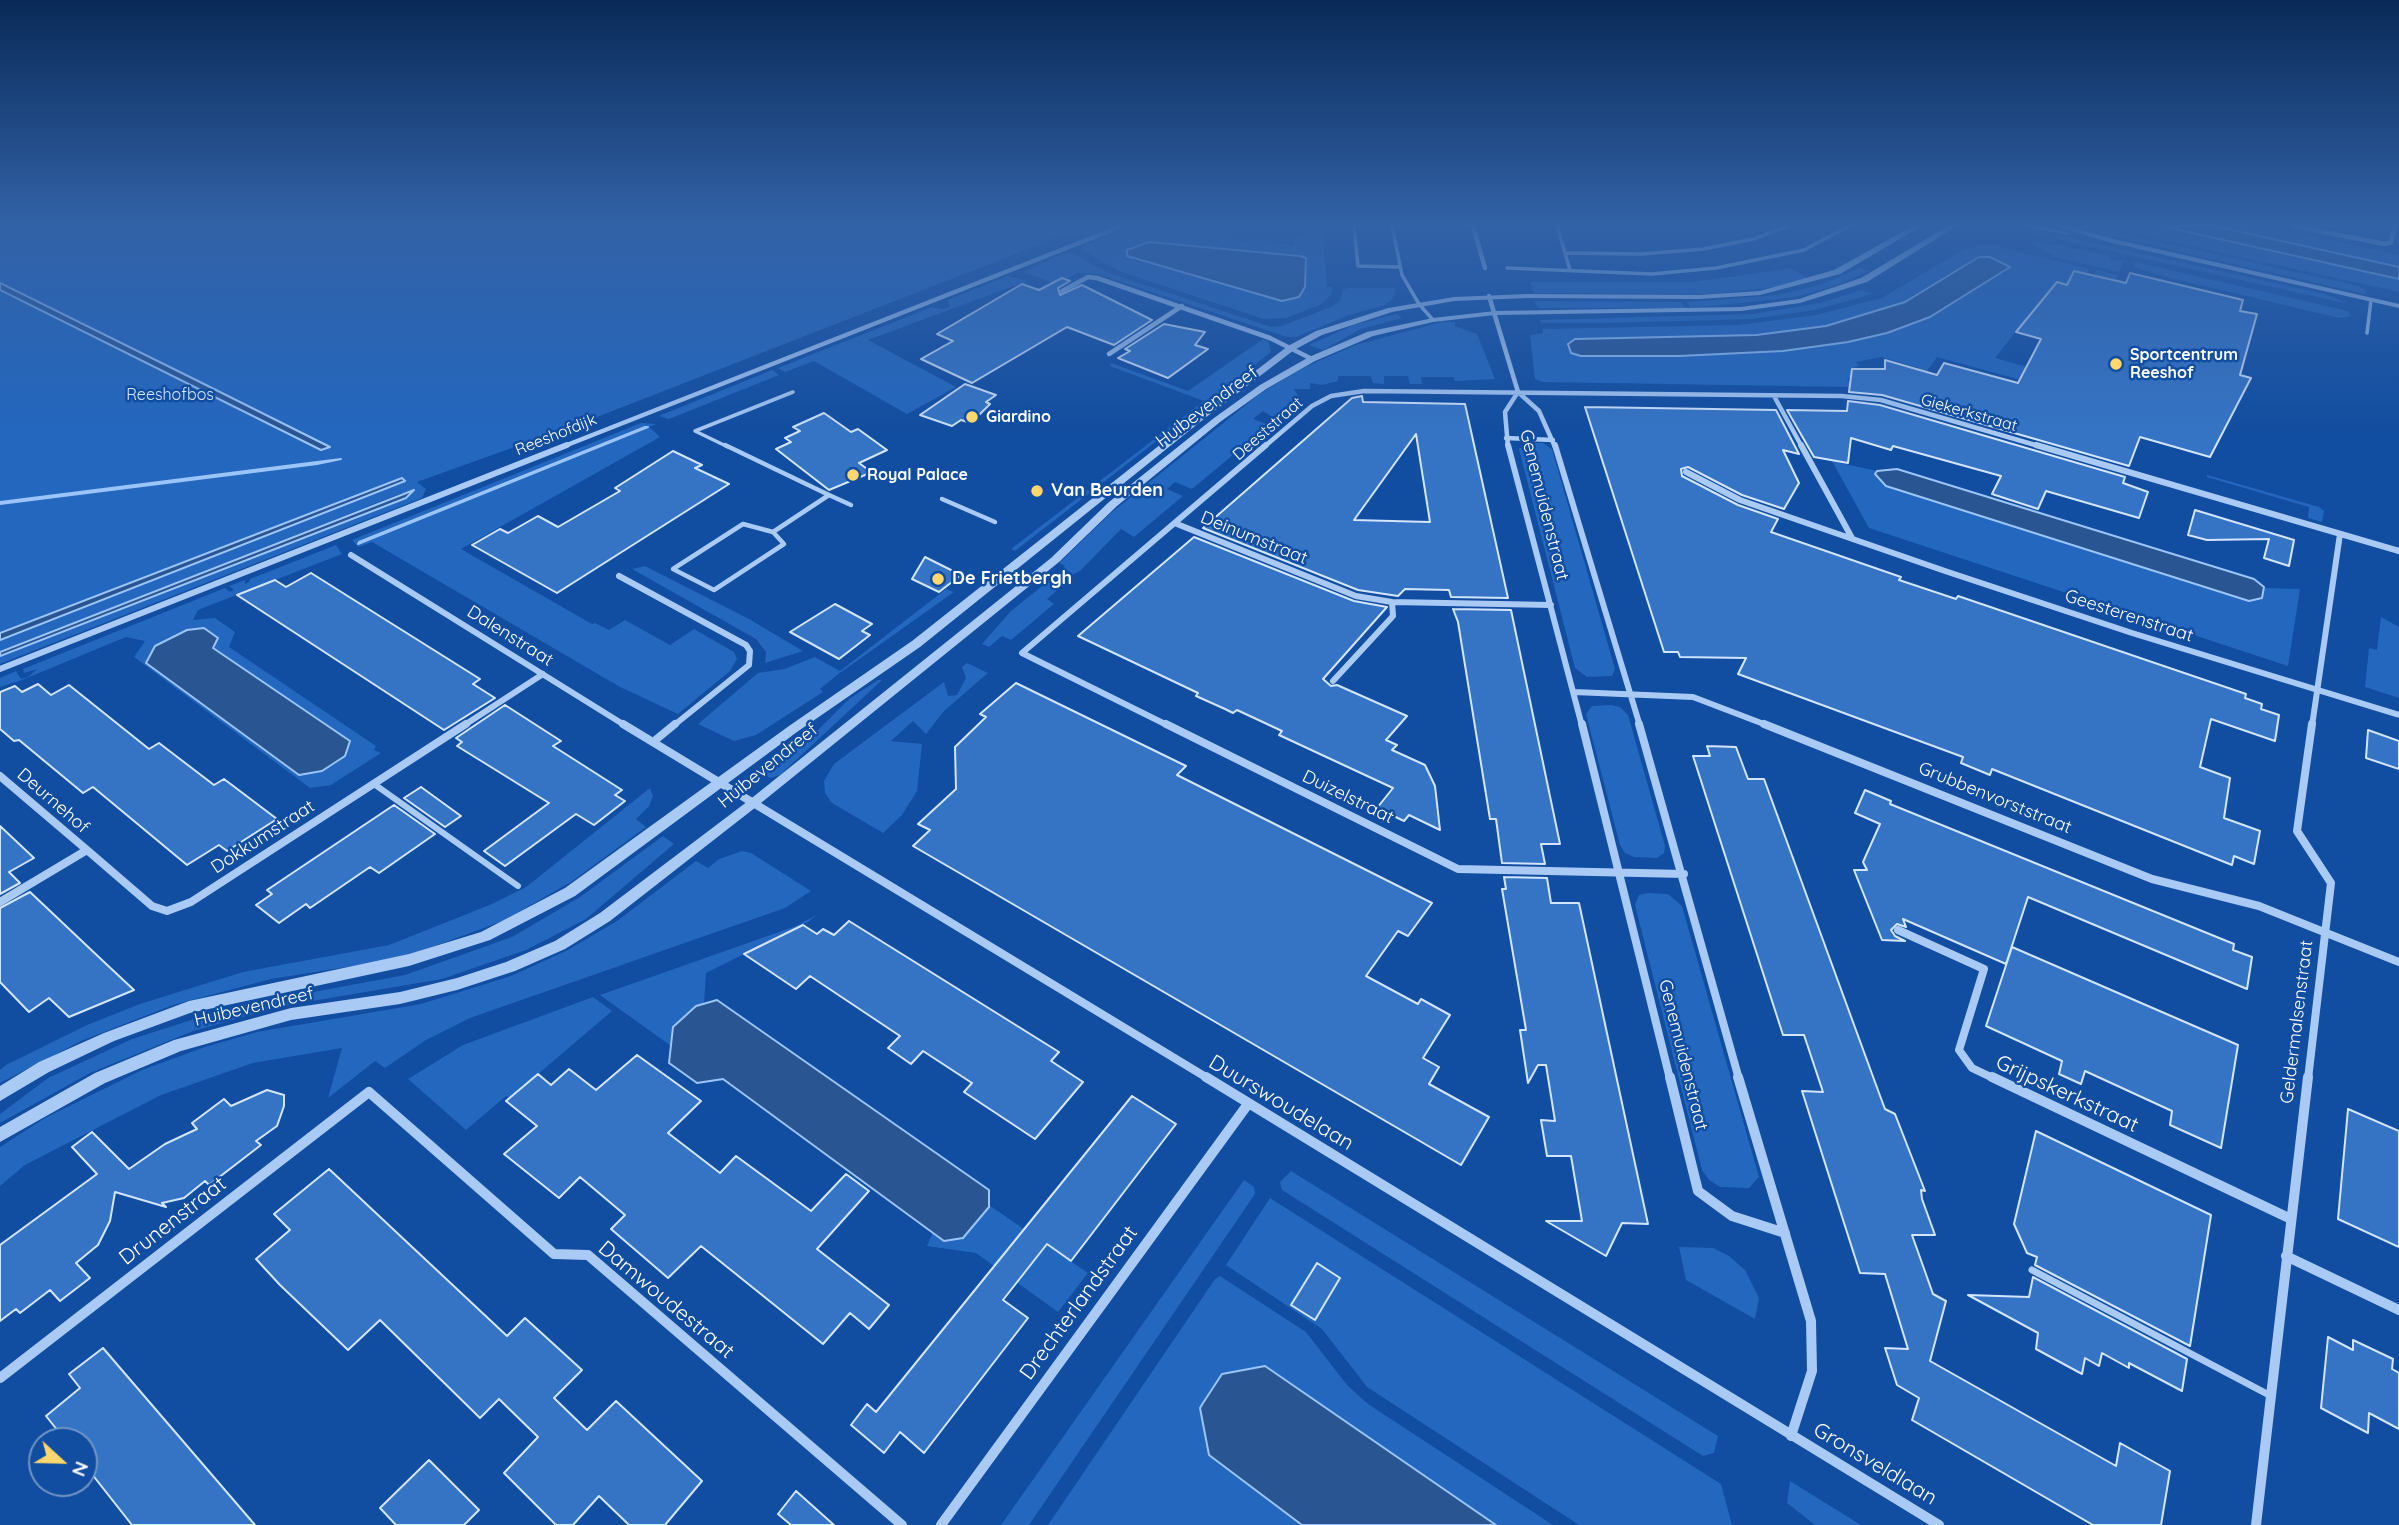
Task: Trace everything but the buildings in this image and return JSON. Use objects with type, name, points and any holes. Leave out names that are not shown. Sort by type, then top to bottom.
[{"type":"street","name":"Reeshofdijk","points":[[0,669],[942,297]]},
{"type":"street","points":[[1153,297],[1291,348],[1312,359]]},
{"type":"street","name":"Huibevendreef","points":[[0,1094],[44,1067],[109,1037],[189,1007],[409,960],[485,936],[570,892],[719,783],[916,645],[1291,348],[1349,321],[1419,304],[1479,297]]},
{"type":"street","points":[[1489,297],[1517,392]]},
{"type":"street","name":"Huibevendreef","points":[[0,1135],[100,1079],[180,1045],[291,1014],[400,998],[510,967],[560,945],[605,917],[752,804],[1055,560],[1113,504],[1217,420],[1262,387],[1312,359],[1370,334],[1433,320],[1495,313],[1709,310],[1800,301],[1812,297]]},
{"type":"street","points":[[2359,297],[2399,306]]},
{"type":"street","points":[[1109,354],[1182,306]]},
{"type":"street","name":"Deeststraat","points":[[1177,524],[1312,406],[1331,396],[1364,391],[1517,392]]},
{"type":"street","name":"Giekerkstraat","points":[[1517,392],[1881,400],[2399,551]]},
{"type":"street","name":"Genemuidenstraat","points":[[1784,1233],[1732,1216],[1699,1191],[1574,692],[1506,438],[1506,412],[1517,392],[1539,411],[1553,440],[1684,874],[1733,1060],[1811,1321],[1812,1371],[1791,1436]]},
{"type":"street","points":[[1774,396],[1852,538]]},
{"type":"street","points":[[1506,438],[1553,440]]},
{"type":"street","name":"Geesterenstraat","points":[[1686,472],[1740,499],[1852,538],[2132,633],[2399,715]]},
{"type":"street","name":"Deinumstraat","points":[[1022,653],[1177,524],[1356,596],[1392,602],[1551,605]]},
{"type":"street","name":"Geldermalsenstraat","points":[[2256,1525],[2331,883],[2297,831],[2340,534]]},
{"type":"street","name":"Dalenstraat","points":[[351,555],[752,804]]},
{"type":"street","points":[[619,576],[746,645],[750,651],[749,665],[653,742]]},
{"type":"street","points":[[1333,681],[1393,616],[1392,602]]},
{"type":"street","name":"Duizelstraat","points":[[1022,653],[1458,869],[1684,874]]},
{"type":"street","name":"Dokkumstraat","points":[[86,850],[152,906],[167,911],[191,902],[543,674]]},
{"type":"street","name":"Grubbenvorststraat","points":[[1574,692],[1693,697],[1858,760],[2152,879],[2259,906],[2399,962]]},
{"type":"street","name":"Deurnehof","points":[[0,776],[86,850]]},
{"type":"street","name":"Duurswoudelaan","points":[[752,804],[858,865],[1791,1436]]},
{"type":"street","points":[[0,902],[86,850]]},
{"type":"street","name":"Grijpskerkstraat","points":[[1898,930],[1984,969],[1959,1050],[1972,1068],[2291,1219]]},
{"type":"street","name":"Drunenstraat","points":[[0,1378],[369,1092]]},
{"type":"street","name":"Damwoudestraat","points":[[369,1092],[554,1254],[588,1255],[902,1525]]},
{"type":"street","name":"Drechterlandstraat","points":[[941,1525],[1248,1104]]},
{"type":"street","points":[[2286,1256],[2399,1310]]},
{"type":"street","name":"Gronsveldlaan","points":[[1791,1436],[1939,1525]]},
{"type":"lane","points":[[1415,297],[1433,320]]},
{"type":"lane","points":[[2367,333],[2371,300]]},
{"type":"lane","points":[[793,392],[695,431],[851,505]]},
{"type":"lane","points":[[773,532],[784,544],[714,590],[673,569],[743,524],[773,532],[829,495]]},
{"type":"lane","points":[[942,499],[995,522]]},
{"type":"lane","points":[[374,785],[518,886]]},
{"type":"lane","points":[[2032,1270],[2271,1396]]},
{"type":"green space","name":"Reeshofbos","points":[[0,297],[905,297],[579,424],[417,482],[426,489],[422,498],[0,664],[0,656],[412,495],[402,493],[0,652]]},
{"type":"green space","points":[[955,297],[983,297],[868,340],[956,387],[907,414],[814,361],[785,372],[778,368],[932,307],[950,307],[948,300]]},
{"type":"green space","points":[[1168,297],[1182,297],[1271,327],[1282,326],[1333,306],[1341,297],[1394,297],[1385,305],[1349,315],[1296,337],[1287,337]]},
{"type":"green space","points":[[1198,297],[1269,297],[1282,301],[1298,297],[1329,297],[1322,304],[1286,318],[1264,319]]},
{"type":"green space","points":[[1750,297],[1793,297],[1690,307],[1687,302]]},
{"type":"green space","points":[[1839,297],[1861,297],[1815,310],[1752,319],[1606,323],[1541,323],[1540,320],[1752,314],[1820,303]]},
{"type":"green space","points":[[1913,297],[1826,326],[1727,337],[1575,339],[1569,345],[1571,352],[1581,356],[1679,356],[1783,351],[1861,339],[1930,317],[1962,297],[2046,297],[2038,303],[1995,358],[2027,367],[2021,380],[1937,357],[1927,371],[1933,375],[1907,387],[1919,368],[1881,357],[1856,362],[1859,366],[1854,367],[1861,378],[1847,378],[1852,387],[1543,382],[1535,379],[1530,335],[1543,333],[1543,329],[1739,325],[1816,315],[1882,298]]},
{"type":"green space","points":[[2252,297],[2288,297],[2348,311],[2351,316],[2339,318]]},
{"type":"green space","points":[[2318,297],[2333,297],[2349,304]]},
{"type":"green space","points":[[1534,301],[1681,302],[1685,308],[1538,308]]},
{"type":"green space","points":[[1397,314],[1402,318],[1361,329],[1323,350],[1309,345],[1354,325]]},
{"type":"green space","points":[[1442,322],[1455,322],[1455,326],[1477,334],[1495,379],[1455,381],[1454,377],[1421,377],[1422,384],[1410,384],[1408,376],[1384,376],[1384,384],[1373,383],[1371,376],[1338,376],[1338,381],[1322,385],[1310,383],[1310,389],[1294,389],[1300,399],[1275,419],[1263,411],[1253,419],[1269,425],[1192,489],[1175,482],[1167,489],[1183,496],[1134,537],[1121,529],[1080,571],[1068,577],[1061,571],[1065,566],[1059,563],[1111,513],[1262,392],[1303,368],[1356,345]]},
{"type":"green space","points":[[1263,339],[1268,341],[1271,352],[1015,551],[1011,549],[1204,401],[1110,366],[1111,363],[1188,391]]},
{"type":"green space","points":[[772,370],[779,375],[669,419],[659,416]]},
{"type":"green space","points":[[641,423],[656,424],[649,427],[660,437],[461,549],[592,624],[609,630],[625,620],[670,645],[694,629],[734,652],[737,659],[730,671],[678,714],[620,687],[372,542],[358,547],[352,540]],"holes":[[[645,427],[648,427],[358,542]]]},
{"type":"green space","points":[[1529,443],[1543,443],[1552,449],[1615,669],[1612,676],[1587,677],[1575,668],[1519,449]]},
{"type":"green space","points":[[1832,461],[1877,471],[1875,474],[1886,486],[2249,601],[2261,598],[2262,588],[2300,589],[2288,666],[1869,528]]},
{"type":"green space","points":[[2207,475],[2319,507],[2324,511],[2322,522],[2308,518],[2309,507]]},
{"type":"green space","points":[[336,545],[342,554],[198,610],[193,620],[215,618],[235,632],[229,647],[376,746],[374,750],[381,753],[331,785],[310,788],[134,657],[145,641],[126,637],[22,680],[0,687],[0,678],[16,671],[21,679],[28,677],[37,669],[24,673],[23,669],[225,588],[230,592],[234,590],[229,586],[245,580],[245,584],[250,579]],"holes":[[[187,630],[217,638],[212,648],[349,741],[346,750]]]},
{"type":"green space","points":[[645,566],[749,619],[803,651],[765,663],[766,652],[756,639],[632,569]]},
{"type":"green space","points":[[1052,578],[1066,583],[1047,599],[1054,604],[1011,640],[1002,636],[989,647],[982,644],[1011,611]]},
{"type":"green space","points":[[946,589],[954,592],[837,675],[820,689],[823,692],[756,735],[734,741],[698,724],[758,673],[784,669],[815,657],[840,671]]},
{"type":"green space","points":[[2381,617],[2399,627],[2399,698],[2365,687],[2369,648],[2377,650]]},
{"type":"green space","points":[[967,663],[988,673],[944,711],[926,734],[913,721],[891,741],[922,744],[917,791],[902,815],[883,833],[832,803],[825,793],[824,781],[834,764],[944,682],[948,696],[957,695],[966,678],[962,667]]},
{"type":"green space","points":[[882,680],[780,775],[770,778],[764,774],[768,766],[811,737],[849,699]]},
{"type":"green space","points":[[1592,706],[1620,707],[1628,715],[1665,846],[1664,853],[1657,858],[1634,857],[1625,853],[1620,845],[1586,714]]},
{"type":"green space","points":[[650,788],[653,796],[649,806],[636,819],[646,827],[571,882],[503,921],[418,952],[372,963],[271,979],[173,1005],[81,1041],[0,1083],[0,1070],[6,1065],[87,1025],[140,1004],[243,972],[389,945],[492,904],[526,887]]},
{"type":"green space","points":[[663,836],[674,844],[586,919],[526,950],[442,979],[283,1006],[193,1031],[90,1073],[0,1123],[0,1114],[48,1078],[132,1039],[232,1007],[405,975],[512,937],[580,897]]},
{"type":"green space","points":[[742,851],[751,853],[811,891],[785,908],[470,1018],[426,1040],[385,1068],[375,1061],[328,1098],[342,1048],[253,1063],[161,1095],[25,1165],[0,1186],[0,1147],[45,1118],[142,1070],[257,1032],[421,1004],[511,976],[566,951],[617,921],[696,861],[708,868],[719,859]]},
{"type":"green space","points":[[1668,894],[1682,906],[1759,1177],[1749,1188],[1720,1187],[1709,1180],[1702,1170],[1635,905],[1639,895]]},
{"type":"green space","points":[[817,915],[808,922],[706,973],[704,1003],[673,1027],[671,1046],[600,995],[796,926]]},
{"type":"green space","points":[[593,997],[612,1011],[510,1098],[506,1096],[466,1130],[408,1079],[463,1045]]},
{"type":"green space","points":[[1291,1171],[1718,1436],[1714,1453],[1703,1456],[1282,1190],[1280,1182]]},
{"type":"green space","points":[[1244,1180],[1254,1187],[1255,1194],[1029,1525],[1001,1525]]},
{"type":"green space","points":[[1270,1198],[1721,1484],[1732,1525],[1579,1525],[1367,1387],[1322,1329],[1226,1265]]},
{"type":"green space","points":[[989,1205],[1088,1273],[1058,1312],[976,1253],[927,1246],[933,1232],[945,1241],[963,1238]]},
{"type":"green space","points":[[1679,1247],[1713,1248],[1729,1256],[1745,1270],[1759,1298],[1755,1319],[1686,1280]]},
{"type":"green space","points":[[1220,1276],[1306,1332],[1347,1385],[1368,1404],[1553,1525],[1496,1525],[1265,1366],[1220,1379],[1200,1409],[1209,1455],[1302,1525],[1048,1525],[1215,1279]]},
{"type":"green space","points":[[1790,1481],[1861,1525],[1815,1525],[1787,1503]]},
{"type":"shaded area","points":[[14,297],[29,297],[330,447],[321,450]]},
{"type":"shaded area","points":[[1269,297],[1298,297],[1282,301]]},
{"type":"shaded area","points":[[1913,297],[1962,297],[1930,317],[1887,333],[1848,342],[1783,351],[1679,356],[1581,356],[1571,353],[1568,344],[1575,339],[1756,335],[1826,326]]},
{"type":"shaded area","points":[[648,427],[358,544],[359,542]]},
{"type":"shaded area","points":[[341,459],[317,464],[0,504],[0,502]]},
{"type":"shaded area","points":[[1897,469],[2254,579],[2264,587],[2262,598],[2249,601],[1886,486],[1875,474],[1877,471]]},
{"type":"shaded area","points":[[402,478],[405,481],[0,640],[0,633]]},
{"type":"shaded area","points":[[414,490],[406,498],[0,656],[0,652]]},
{"type":"shaded area","points":[[204,628],[218,638],[213,648],[350,741],[345,756],[322,771],[299,775],[146,663],[155,646],[187,630]]},
{"type":"shaded area","points":[[717,1000],[989,1190],[989,1207],[963,1238],[944,1241],[723,1079],[697,1083],[669,1063],[673,1027],[696,1006]]},
{"type":"shaded area","points":[[1265,1366],[1496,1525],[1302,1525],[1209,1455],[1200,1408],[1203,1403],[1222,1374]]},
{"type":"place","name":"Sportcentrum Reeshof","points":[[2116,364]]},
{"type":"place","name":"Giardino","points":[[972,417]]},
{"type":"place","name":"Royal Palace","points":[[853,475]]},
{"type":"place","name":"Van Beurden","points":[[1037,491]]},
{"type":"place","name":"De Frietbergh","points":[[938,579]]}]
